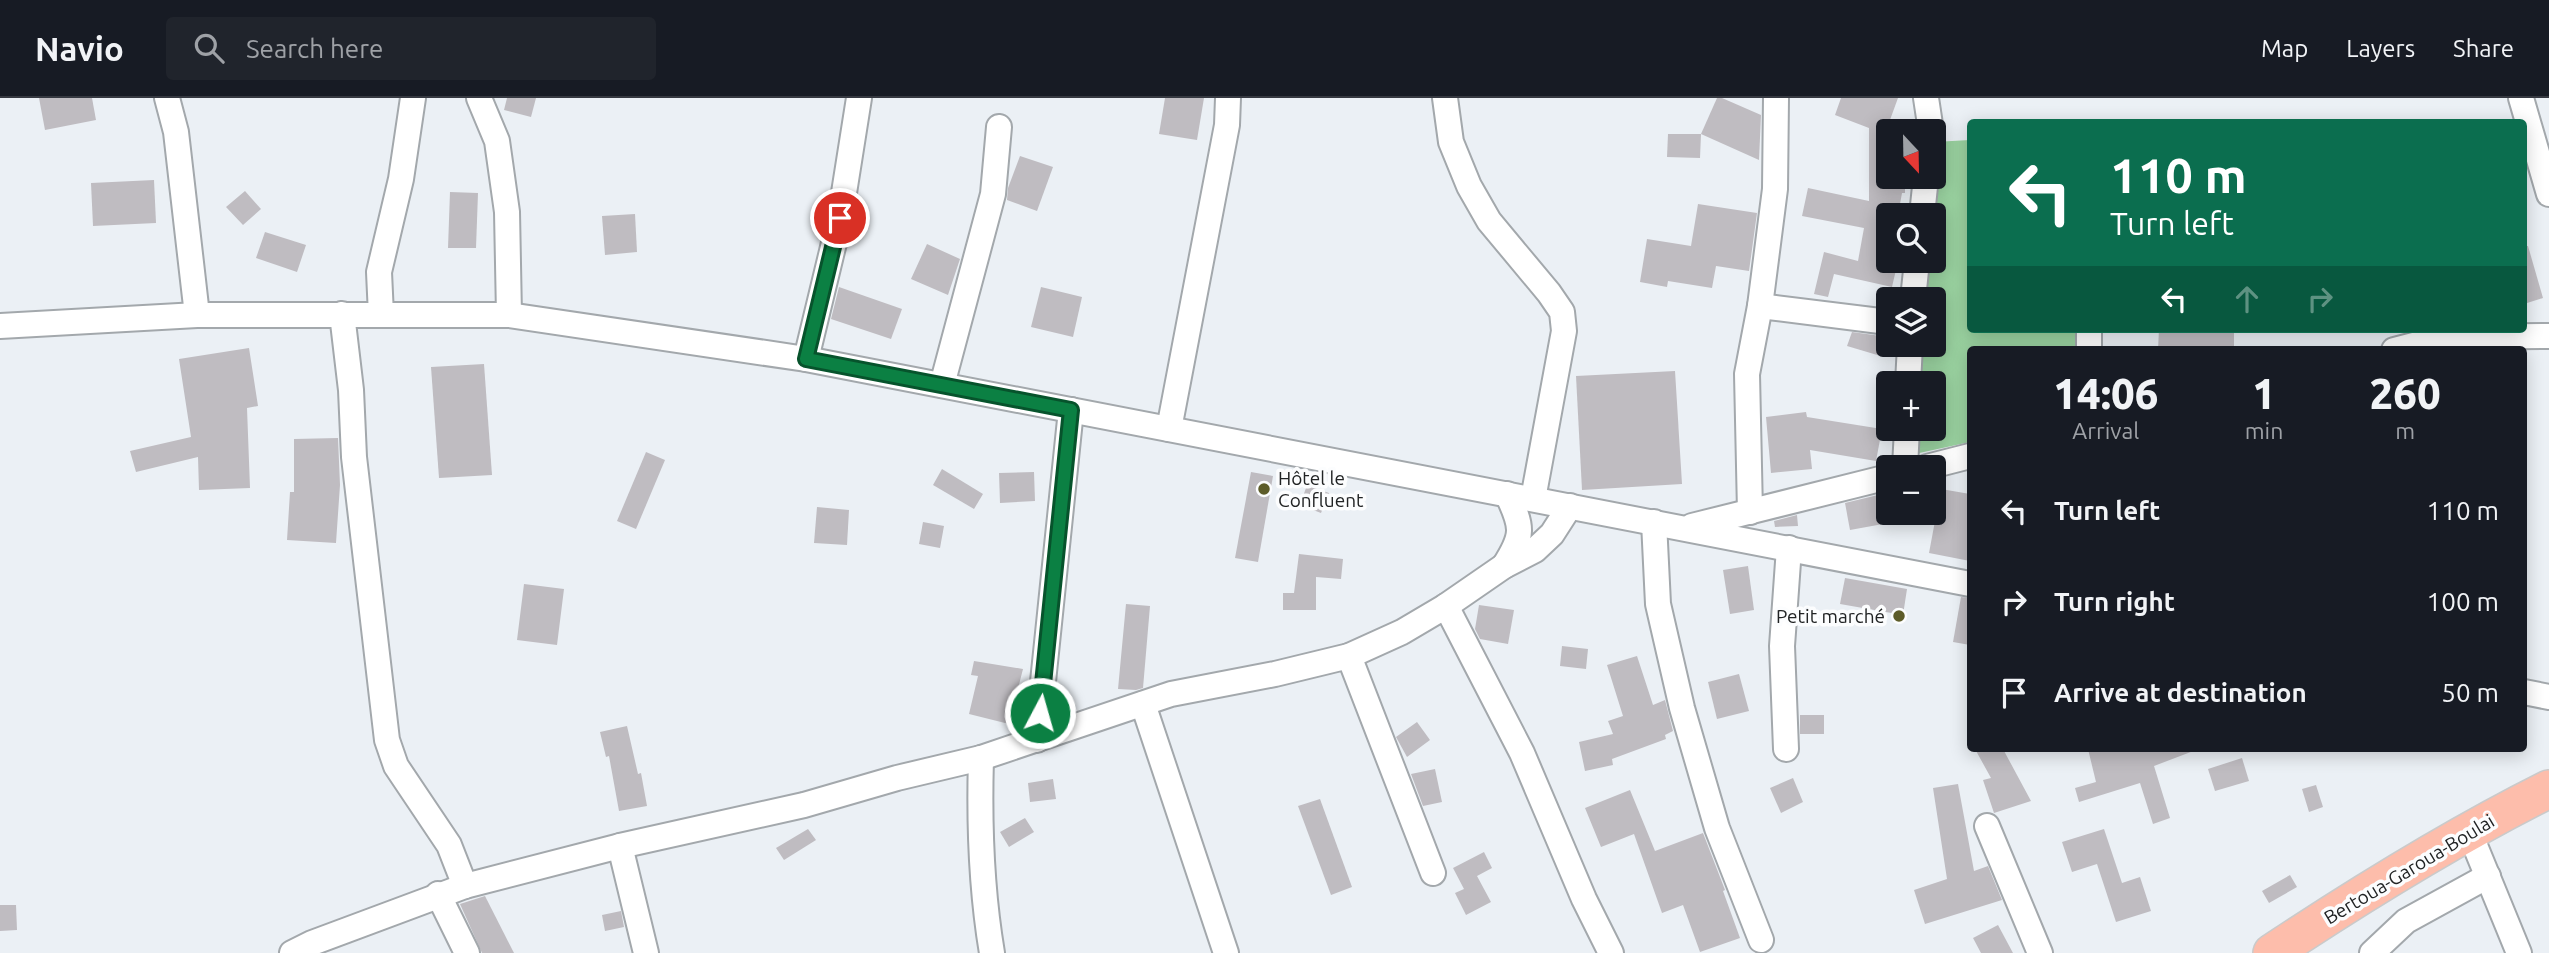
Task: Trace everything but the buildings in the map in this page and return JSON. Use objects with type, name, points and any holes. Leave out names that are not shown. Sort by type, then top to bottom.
[{"type":"highway","name":"Bertoua-Garoua-Boulai","points":[[2272,953],[2350,902],[2469,831],[2549,789]]},
{"type":"street","points":[[167,98],[176,132],[197,315]]},
{"type":"street","points":[[381,315],[379,272],[401,179],[413,98]]},
{"type":"street","points":[[479,98],[497,141],[505,200],[509,315]]},
{"type":"street","points":[[806,359],[840,218],[859,98]]},
{"type":"street","points":[[1169,429],[1227,125],[1228,98]]},
{"type":"street","points":[[1445,98],[1451,142],[1469,186],[1489,221],[1562,312],[1564,331],[1533,499]]},
{"type":"street","points":[[1750,512],[1747,374],[1760,306],[1774,189],[1776,98]]},
{"type":"street","points":[[1926,98],[1929,119]]},
{"type":"street","points":[[2521,98],[2549,194]]},
{"type":"street","points":[[942,386],[993,194],[999,127]]},
{"type":"street","points":[[1760,306],[1876,320]]},
{"type":"street","points":[[342,314],[351,390],[354,457],[387,740],[396,766],[449,845],[466,886]]},
{"type":"street","points":[[0,326],[197,315],[509,315],[806,359],[1967,583]]},
{"type":"street","points":[[2410,346],[2445,337],[2549,337]]},
{"type":"street","points":[[1037,740],[1071,410]]},
{"type":"street","points":[[1946,462],[1967,457]]},
{"type":"street","points":[[1685,528],[1876,480]]},
{"type":"street","points":[[1504,566],[1518,544],[1520,530],[1517,514],[1507,494]]},
{"type":"street","points":[[307,950],[438,894],[466,886],[620,846],[804,805],[897,778],[981,758],[1201,687],[1275,674],[1349,656],[1402,632],[1504,566],[1535,550],[1552,534],[1570,506]]},
{"type":"street","points":[[1654,522],[1658,604],[1682,708],[1717,828],[1761,940]]},
{"type":"street","points":[[1786,749],[1782,646],[1789,548]]},
{"type":"street","points":[[1446,606],[1522,753],[1584,899],[1611,953]]},
{"type":"street","points":[[1349,656],[1433,873]]},
{"type":"street","points":[[2527,693],[2549,697]]},
{"type":"street","points":[[1143,704],[1226,953]]},
{"type":"street","points":[[981,758],[979,828],[984,904],[992,953]]},
{"type":"street","points":[[1987,826],[2040,953]]},
{"type":"street","points":[[2469,831],[2519,953]]},
{"type":"street","points":[[620,846],[646,953]]},
{"type":"street","points":[[2372,953],[2406,921],[2488,876]]},
{"type":"street","points":[[438,894],[467,953]]},
{"type":"green space","points":[[1967,140],[1967,333],[2092,333],[2092,346],[1967,346],[1967,443],[1910,455],[1909,441],[1946,441],[1946,371],[1910,371],[1911,357],[1946,357],[1946,287],[1917,287],[1919,273],[1946,273],[1946,203],[1934,203],[1934,189],[1946,189],[1946,141]]},
{"type":"place","name":"Hôtel le Confluent","points":[[1264,489]]},
{"type":"place","name":"Petit marché","points":[[1899,616]]},
{"type":"route","points":[[840,218],[806,359],[1071,410],[1040,713]]}]
